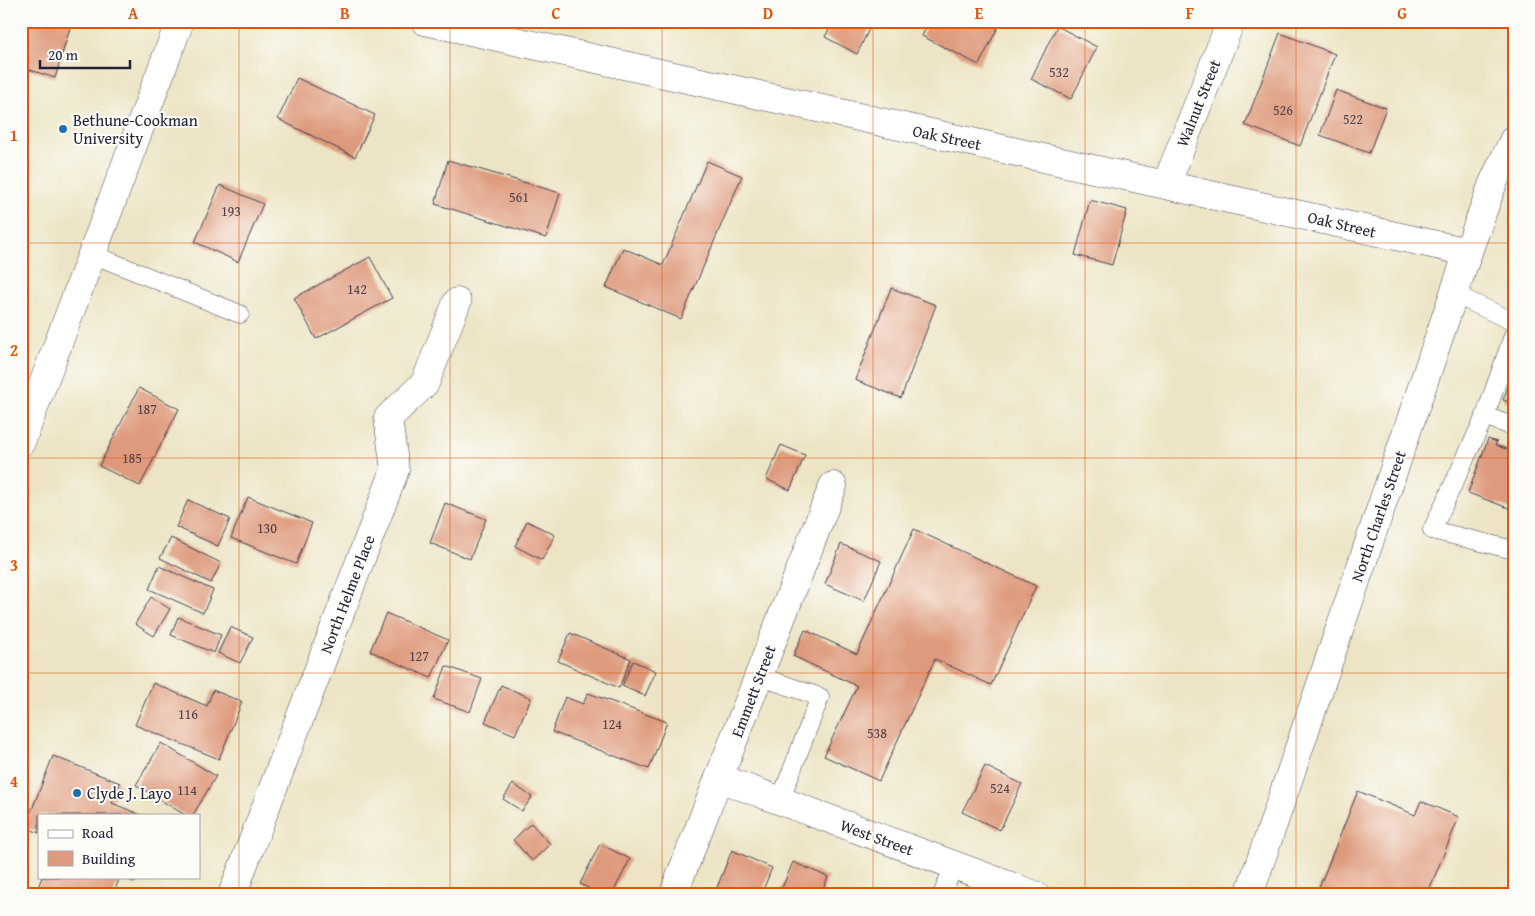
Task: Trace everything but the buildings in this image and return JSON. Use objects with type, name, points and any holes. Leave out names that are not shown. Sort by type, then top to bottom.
[{"type":"street","points":[[21,442],[180,21]]},
{"type":"street","name":"Oak Street","points":[[425,21],[1468,252]]},
{"type":"street","name":"Walnut Street","points":[[1166,185],[1230,21]]},
{"type":"street","name":"North Charles Street","points":[[1249,895],[1468,252],[1493,183],[1514,139]]},
{"type":"street","name":"North Helme Place","points":[[232,895],[395,470],[388,418],[425,383],[457,302]]},
{"type":"street","name":"Emmett Street","points":[[673,895],[833,486]]},
{"type":"street","name":"West Street","points":[[719,778],[1035,895]]},
{"type":"lane","points":[[92,254],[240,314]]},
{"type":"lane","points":[[1454,294],[1514,322]]},
{"type":"lane","points":[[1514,333],[1485,416],[1432,530],[1514,550]]},
{"type":"lane","points":[[1485,416],[1514,427]]},
{"type":"lane","points":[[759,676],[820,697],[780,801]]},
{"type":"lane","points":[[942,895],[954,865]]},
{"type":"place","name":"Bethune-Cookman University","points":[[63,129]]},
{"type":"place","name":"Clyde J. Layo","points":[[77,793]]}]
